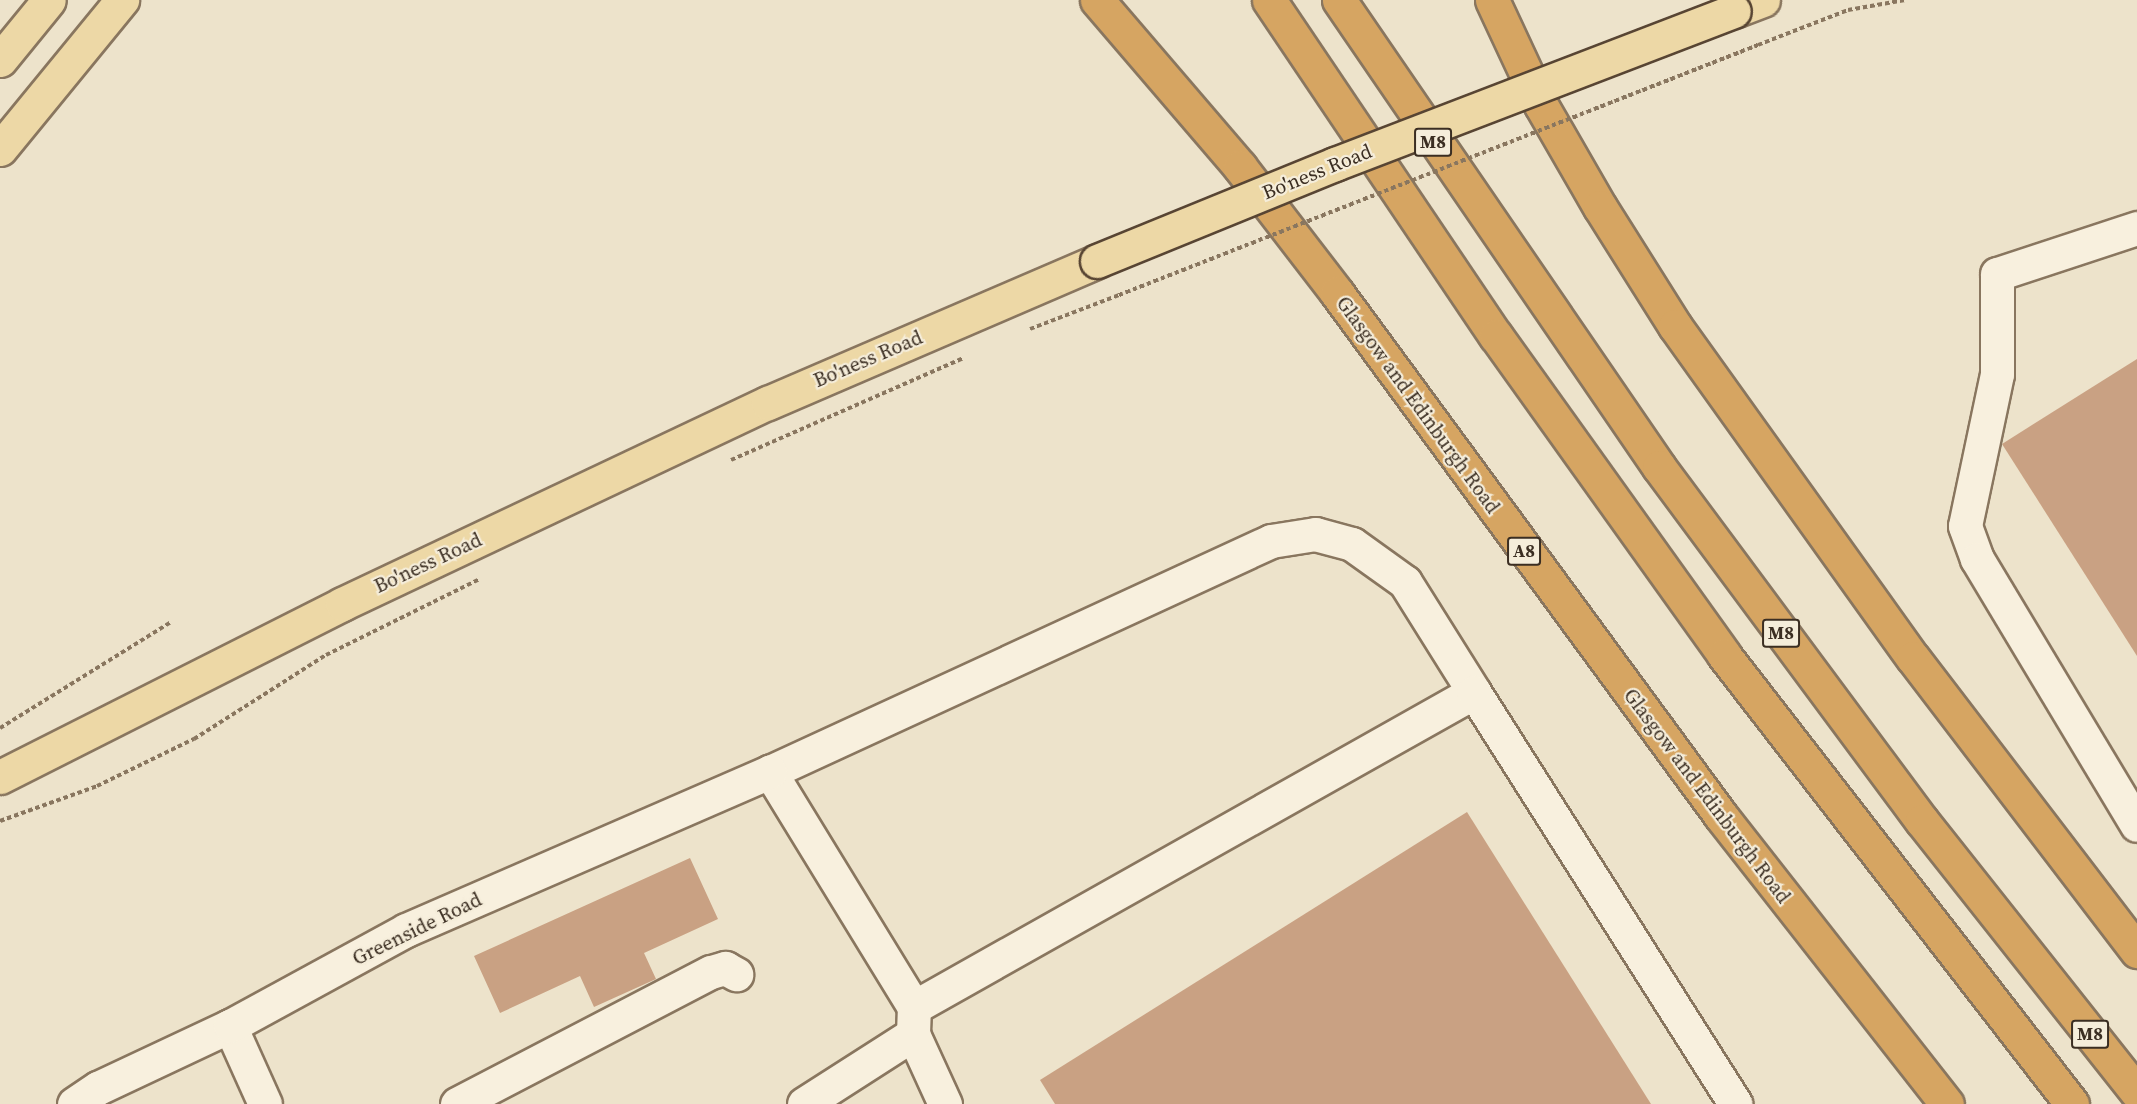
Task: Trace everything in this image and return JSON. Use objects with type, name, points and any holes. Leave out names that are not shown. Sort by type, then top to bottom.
[{"type":"highway","name":"Glasgow and Edinburgh Road","points":[[1097,0],[1240,167],[1323,275],[1721,816],[1947,1104]]},
{"type":"highway","points":[[1269,0],[1496,336],[1724,655],[2072,1104]]},
{"type":"highway","name":"M8","points":[[1339,0],[1529,282],[1680,495],[1922,820],[2137,1092]]},
{"type":"highway","points":[[1492,0],[1541,105],[1600,207],[1675,326],[1913,658],[2137,951]]},
{"type":"main road","points":[[0,60],[49,0]]},
{"type":"main road","points":[[0,149],[122,0]]},
{"type":"main road","name":"Bo'ness Road","points":[[0,777],[342,604],[757,408],[1097,261],[1335,164],[1749,5]]},
{"type":"street","points":[[2137,228],[1997,274],[1997,374],[1965,526],[1977,559],[2137,825]]},
{"type":"street","name":"Greenside Road","points":[[74,1104],[98,1088],[230,1026],[406,930],[770,772],[1271,541],[1315,534],[1352,544],[1405,582],[1735,1104]]},
{"type":"street","points":[[804,1104],[913,1021],[1474,692]]},
{"type":"street","points":[[770,772],[913,1021],[945,1104]]},
{"type":"street","points":[[457,1104],[711,972],[724,968],[736,974]]},
{"type":"street","points":[[230,1026],[265,1104]]},
{"type":"path","points":[[1022,332],[1848,10],[1905,0]]},
{"type":"path","points":[[727,462],[968,356]]},
{"type":"path","points":[[0,821],[97,786],[194,739],[326,655],[483,578]]},
{"type":"path","points":[[0,728],[171,622]]},
{"type":"building","points":[[2137,359],[2137,656],[2002,444]]},
{"type":"building","points":[[1467,812],[1651,1104],[1055,1104],[1040,1080]]},
{"type":"building","points":[[690,858],[718,919],[644,953],[656,979],[594,1007],[580,976],[500,1013],[474,956]]}]
